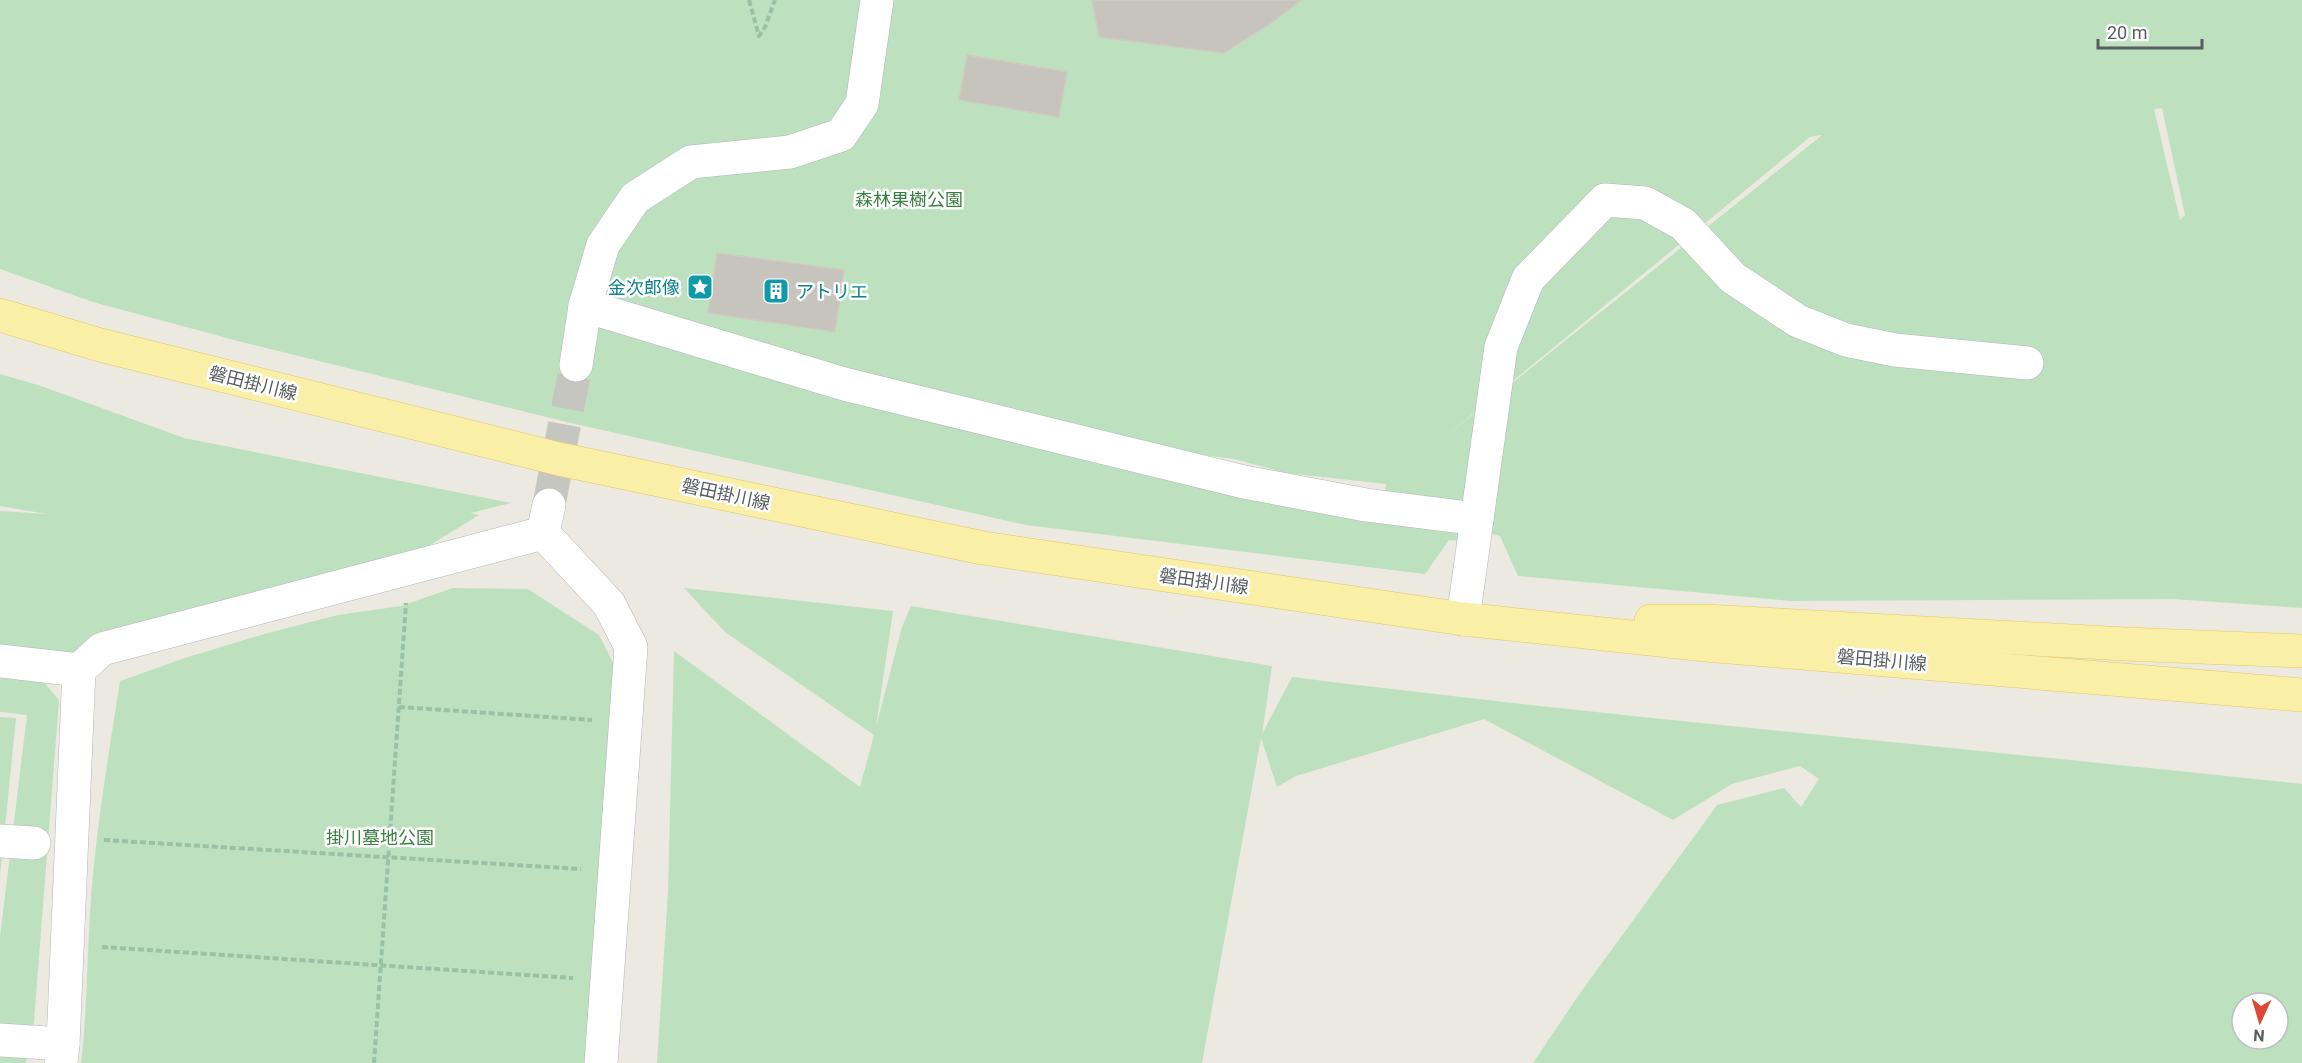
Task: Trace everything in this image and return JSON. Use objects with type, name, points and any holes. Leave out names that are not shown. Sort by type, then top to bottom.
[{"type":"main road","name":"磐田掛川線","points":[[0,315],[100,345],[559,459],[983,548],[1463,619],[1706,645],[2302,695]]},
{"type":"main road","name":"磐田掛川線","points":[[1463,619],[1706,621],[2125,644],[2302,651]]},
{"type":"street","points":[[576,365],[585,306],[603,245],[635,198],[691,162],[790,152],[841,135],[862,104],[877,0]]},
{"type":"street","points":[[1463,619],[1502,347],[1528,279],[1605,200],[1645,202],[1683,224],[1733,278],[1798,321],[1846,340],[1895,350],[2027,363]]},
{"type":"street","points":[[585,306],[844,384],[1244,482],[1366,505],[1477,519]]},
{"type":"street","points":[[0,1040],[62,1053],[79,670],[102,650],[409,568],[546,519],[609,604],[631,647],[601,1063]]},
{"type":"street","points":[[0,661],[79,670]]},
{"type":"street","points":[[0,841],[34,843]]},
{"type":"path","points":[[749,0],[759,36],[765,27],[774,0]]},
{"type":"path","points":[[374,1063],[409,568]]},
{"type":"path","points":[[399,707],[626,722]]},
{"type":"path","points":[[72,838],[615,871]]},
{"type":"path","points":[[68,945],[607,981]]},
{"type":"green space","name":"森林果樹公園","points":[[0,0],[2302,0],[2302,608],[2173,599],[1791,601],[1518,576],[1500,536],[1475,529],[1475,541],[1449,540],[1425,574],[1026,525],[571,423],[238,341],[93,302],[0,269]],"holes":[[[2162,108],[2185,215],[2180,220],[2154,109]],[[1821,135],[1441,440],[1810,137]],[[1195,454],[1235,459],[1286,473],[1386,484],[1383,503]]]},
{"type":"green space","points":[[0,374],[41,386],[184,438],[511,503],[471,513],[479,515],[414,555],[76,657],[0,647],[0,511],[47,514],[0,506]]},
{"type":"green space","name":"掛川墓地公園","points":[[453,588],[528,589],[599,635],[626,688],[594,1063],[81,1063],[95,854],[120,681],[185,658],[268,633],[338,615],[401,606]]},
{"type":"green space","points":[[684,588],[893,611],[876,727],[902,627],[911,606],[1272,666],[1262,734],[1292,677],[1670,720],[2302,784],[2302,1063],[1533,1063],[1578,996],[1717,805],[1784,788],[1801,807],[1819,779],[1800,766],[1732,784],[1673,820],[1484,719],[1296,776],[1277,787],[1261,738],[1202,1063],[657,1063],[668,892],[674,651],[860,787],[874,735],[725,632]]},
{"type":"green space","points":[[0,677],[41,679],[59,700],[34,1021],[26,1063],[0,1063],[0,937],[27,715],[0,712]]},
{"type":"green space","points":[[0,717],[16,718],[0,876]]},
{"type":"building","points":[[1092,0],[1301,0],[1273,22],[1224,53],[1099,37]]},
{"type":"building","points":[[967,55],[1067,72],[1059,117],[959,100]]},
{"type":"building","name":"アトリエ","points":[[717,253],[844,270],[835,332],[708,313]]},
{"type":"tunnel","points":[[549,505],[576,365]]},
{"type":"place","name":"金次郎像","points":[[700,287]]},
{"type":"place","name":"アトリエ","points":[[776,291]]}]
